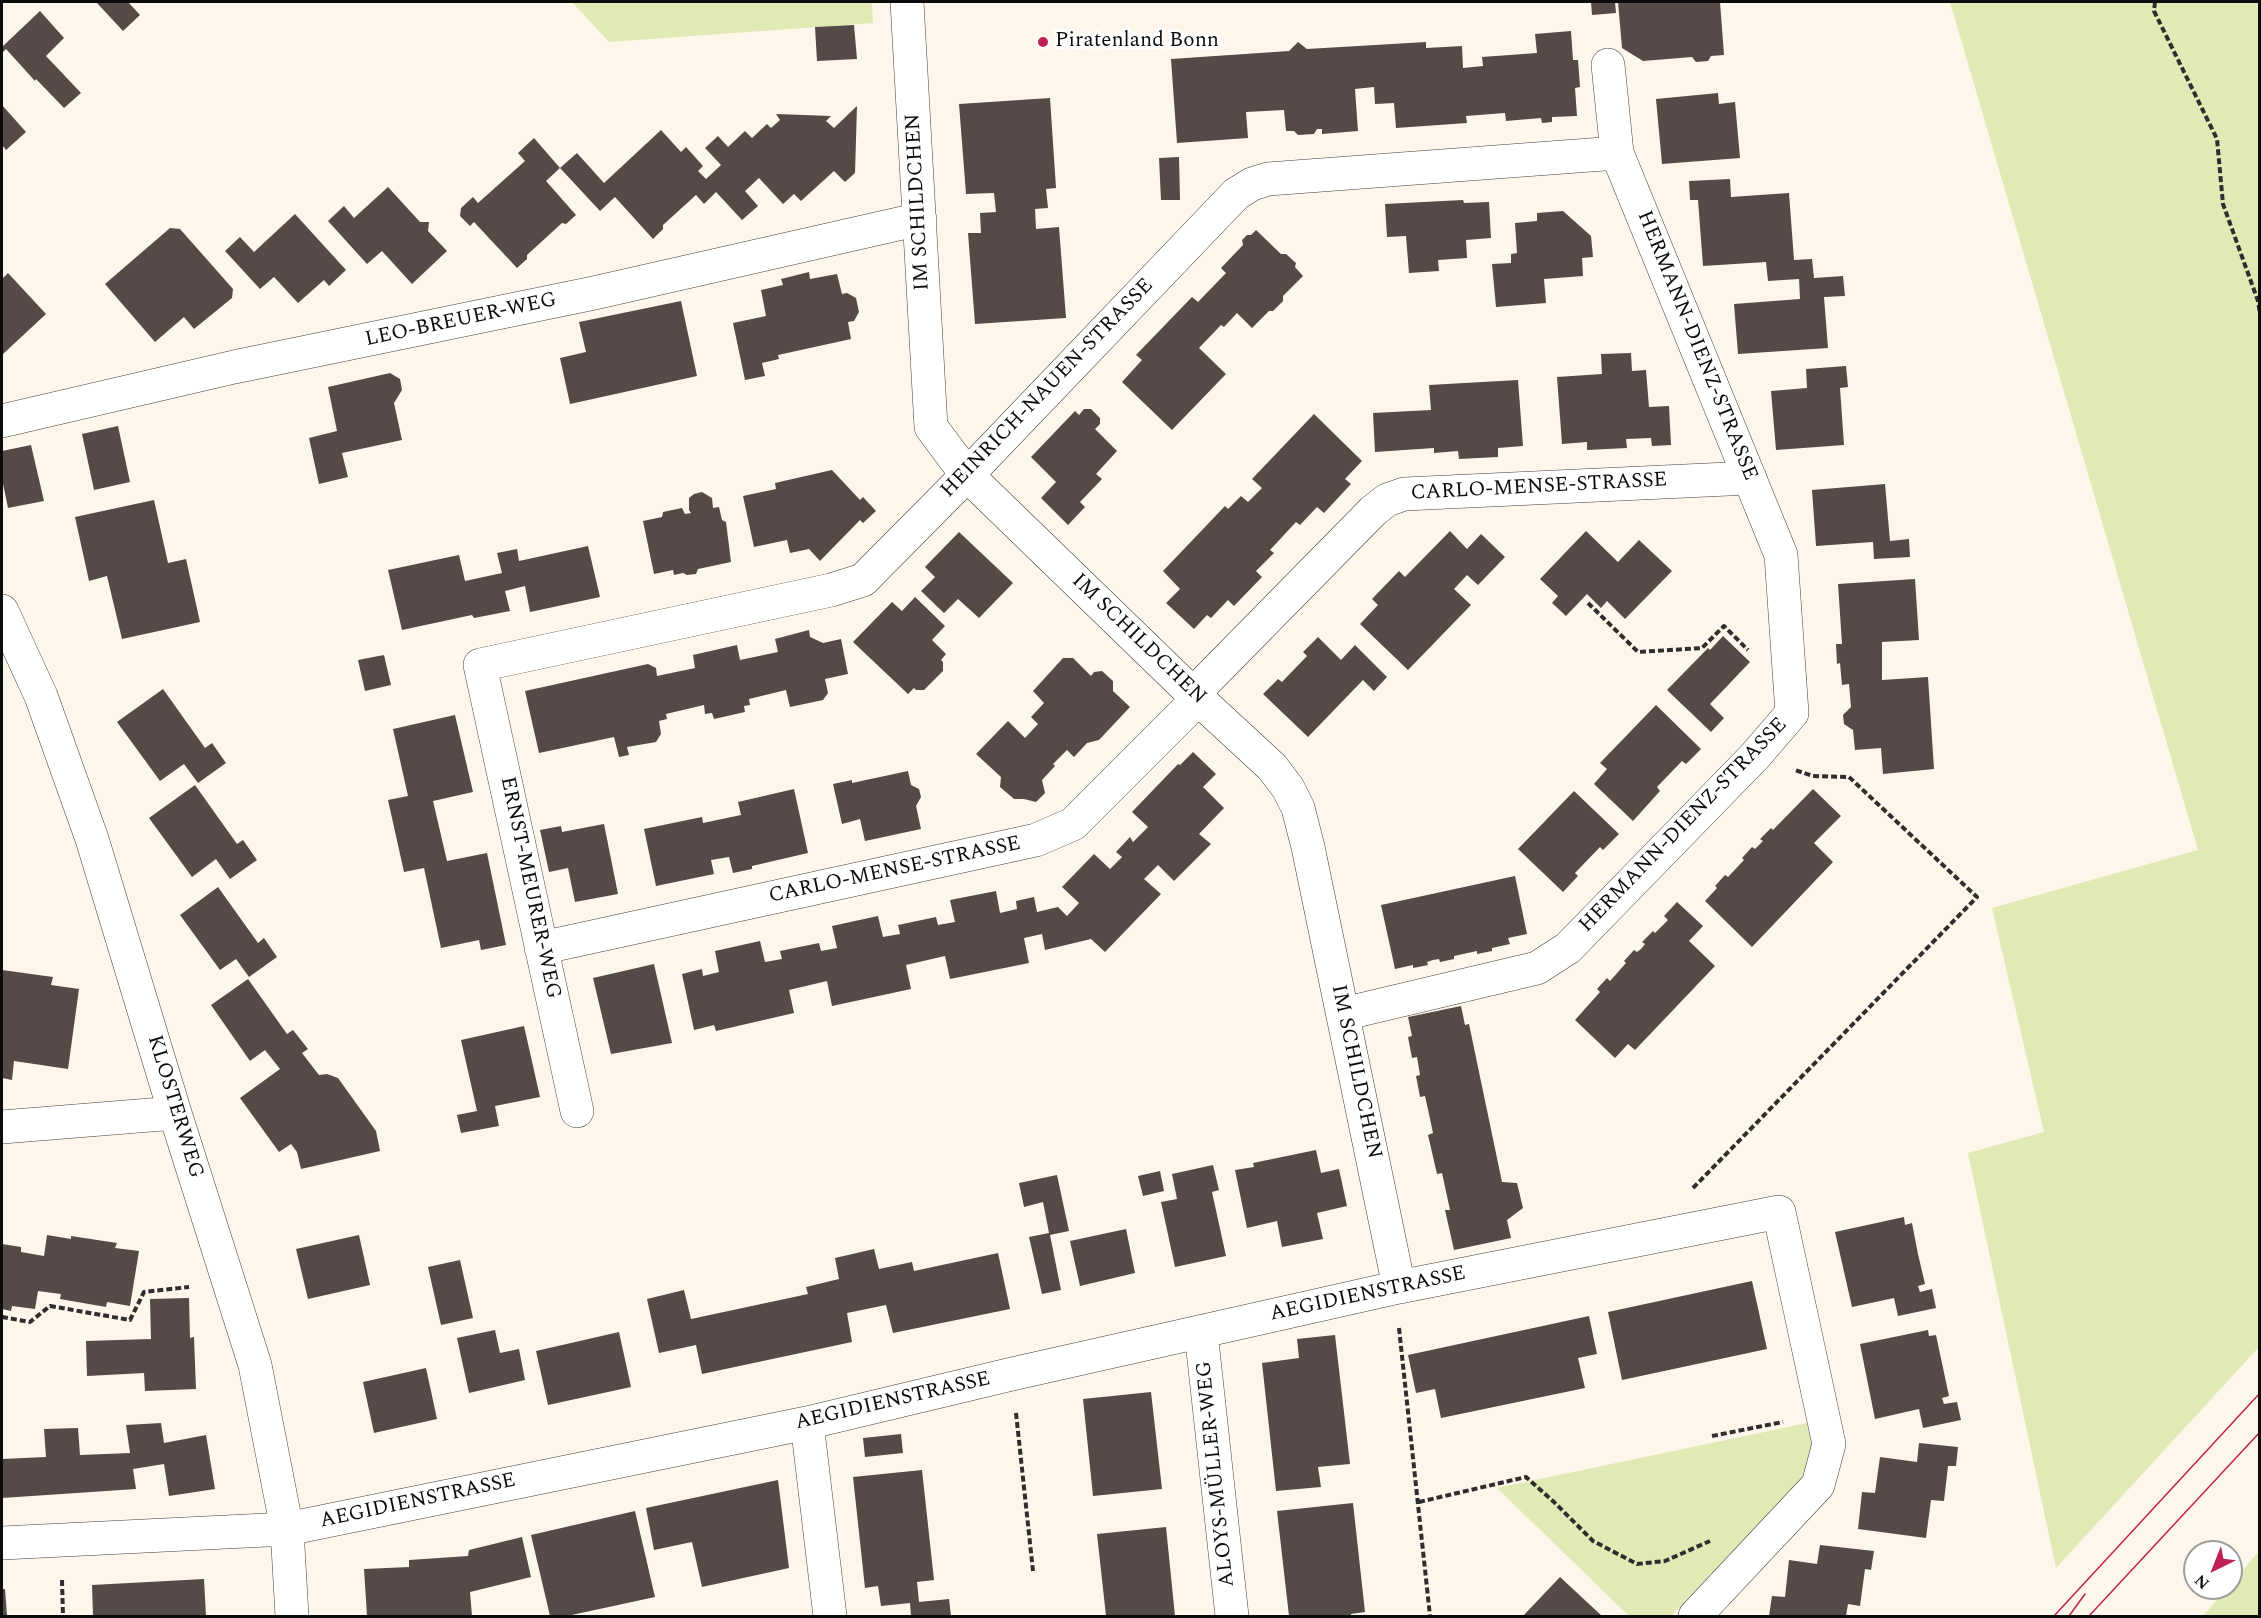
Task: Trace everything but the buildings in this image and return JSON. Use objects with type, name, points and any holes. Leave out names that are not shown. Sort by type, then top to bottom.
[{"type":"street","name":"IM SCHILDCHEN","points":[[907,2],[932,427],[967,475],[1195,696],[1272,767],[1288,788],[1298,808],[1308,847],[1399,1287]]},
{"type":"street","name":"HERMANN-DIENZ-STRASSE","points":[[1343,1014],[1537,968],[1568,948],[1755,756],[1792,713],[1781,555],[1617,153],[1608,65]]},
{"type":"street","name":"HEINRICH-NAUEN-STRASSE","points":[[480,665],[831,590],[863,580],[967,475],[1236,194],[1252,184],[1268,179],[1617,153]]},
{"type":"street","name":"LEO-BREUER-WEG","points":[[2,421],[234,367],[594,293],[920,219]]},
{"type":"street","name":"CARLO-MENSE-STRASSE","points":[[542,948],[1036,840],[1073,824],[1373,511],[1387,500],[1404,494],[1750,478]]},
{"type":"street","name":"KLOSTERWEG","points":[[2,611],[41,696],[92,839],[175,1113],[255,1365],[287,1529],[292,1617]]},
{"type":"street","name":"ERNST-MEURER-WEG","points":[[480,665],[577,1111]]},
{"type":"street","points":[[2,1128],[175,1113]]},
{"type":"street","name":"AEGIDIENSTRASSE","points":[[2,1543],[287,1529],[807,1423],[1012,1374],[1399,1287],[1779,1212],[1822,1414]]},
{"type":"street","name":"ALOYS-MÜLLER-WEG","points":[[1201,1332],[1232,1617]]},
{"type":"street","points":[[1695,1617],[1818,1485],[1829,1444],[1822,1414]]},
{"type":"street","points":[[807,1423],[830,1617]]},
{"type":"path","points":[[2154,2],[2154,11],[2217,139],[2223,204],[2258,301],[2259,314]]},
{"type":"path","points":[[1588,603],[1638,652],[1702,648],[1724,626],[1749,651]]},
{"type":"path","points":[[1689,1192],[1977,897],[1849,777],[1813,776],[1755,756]]},
{"type":"path","points":[[2,1317],[30,1322],[50,1306],[130,1320],[144,1292],[182,1290],[227,1276]]},
{"type":"path","points":[[1399,1287],[1398,1317],[1430,1617]]},
{"type":"path","points":[[1012,1374],[1033,1571]]},
{"type":"path","points":[[1712,1436],[1822,1414]]},
{"type":"path","points":[[1419,1502],[1526,1477],[1593,1541],[1636,1564],[1665,1561],[1737,1529],[1758,1549]]},
{"type":"green space","points":[[572,2],[872,2],[873,23],[609,42]]},
{"type":"green space","points":[[1950,2],[2259,2],[2259,1347],[2056,1568],[1968,1153],[2044,1132],[1992,908],[2198,850]]},
{"type":"green space","points":[[1807,1423],[1812,1445],[1810,1461],[1801,1479],[1671,1616],[1629,1616],[1497,1488]]},
{"type":"green space","points":[[2259,1551],[2259,1616],[2203,1616],[2217,1600],[2243,1600],[2243,1570]]},
{"type":"tram line","points":[[2054,1616],[2260,1393]]},
{"type":"tram line","points":[[2089,1616],[2260,1432]]},
{"type":"tram line","points":[[2069,1616],[2085,1594]]},
{"type":"place","name":"Piratenland Bonn","points":[[1043,42]]}]
